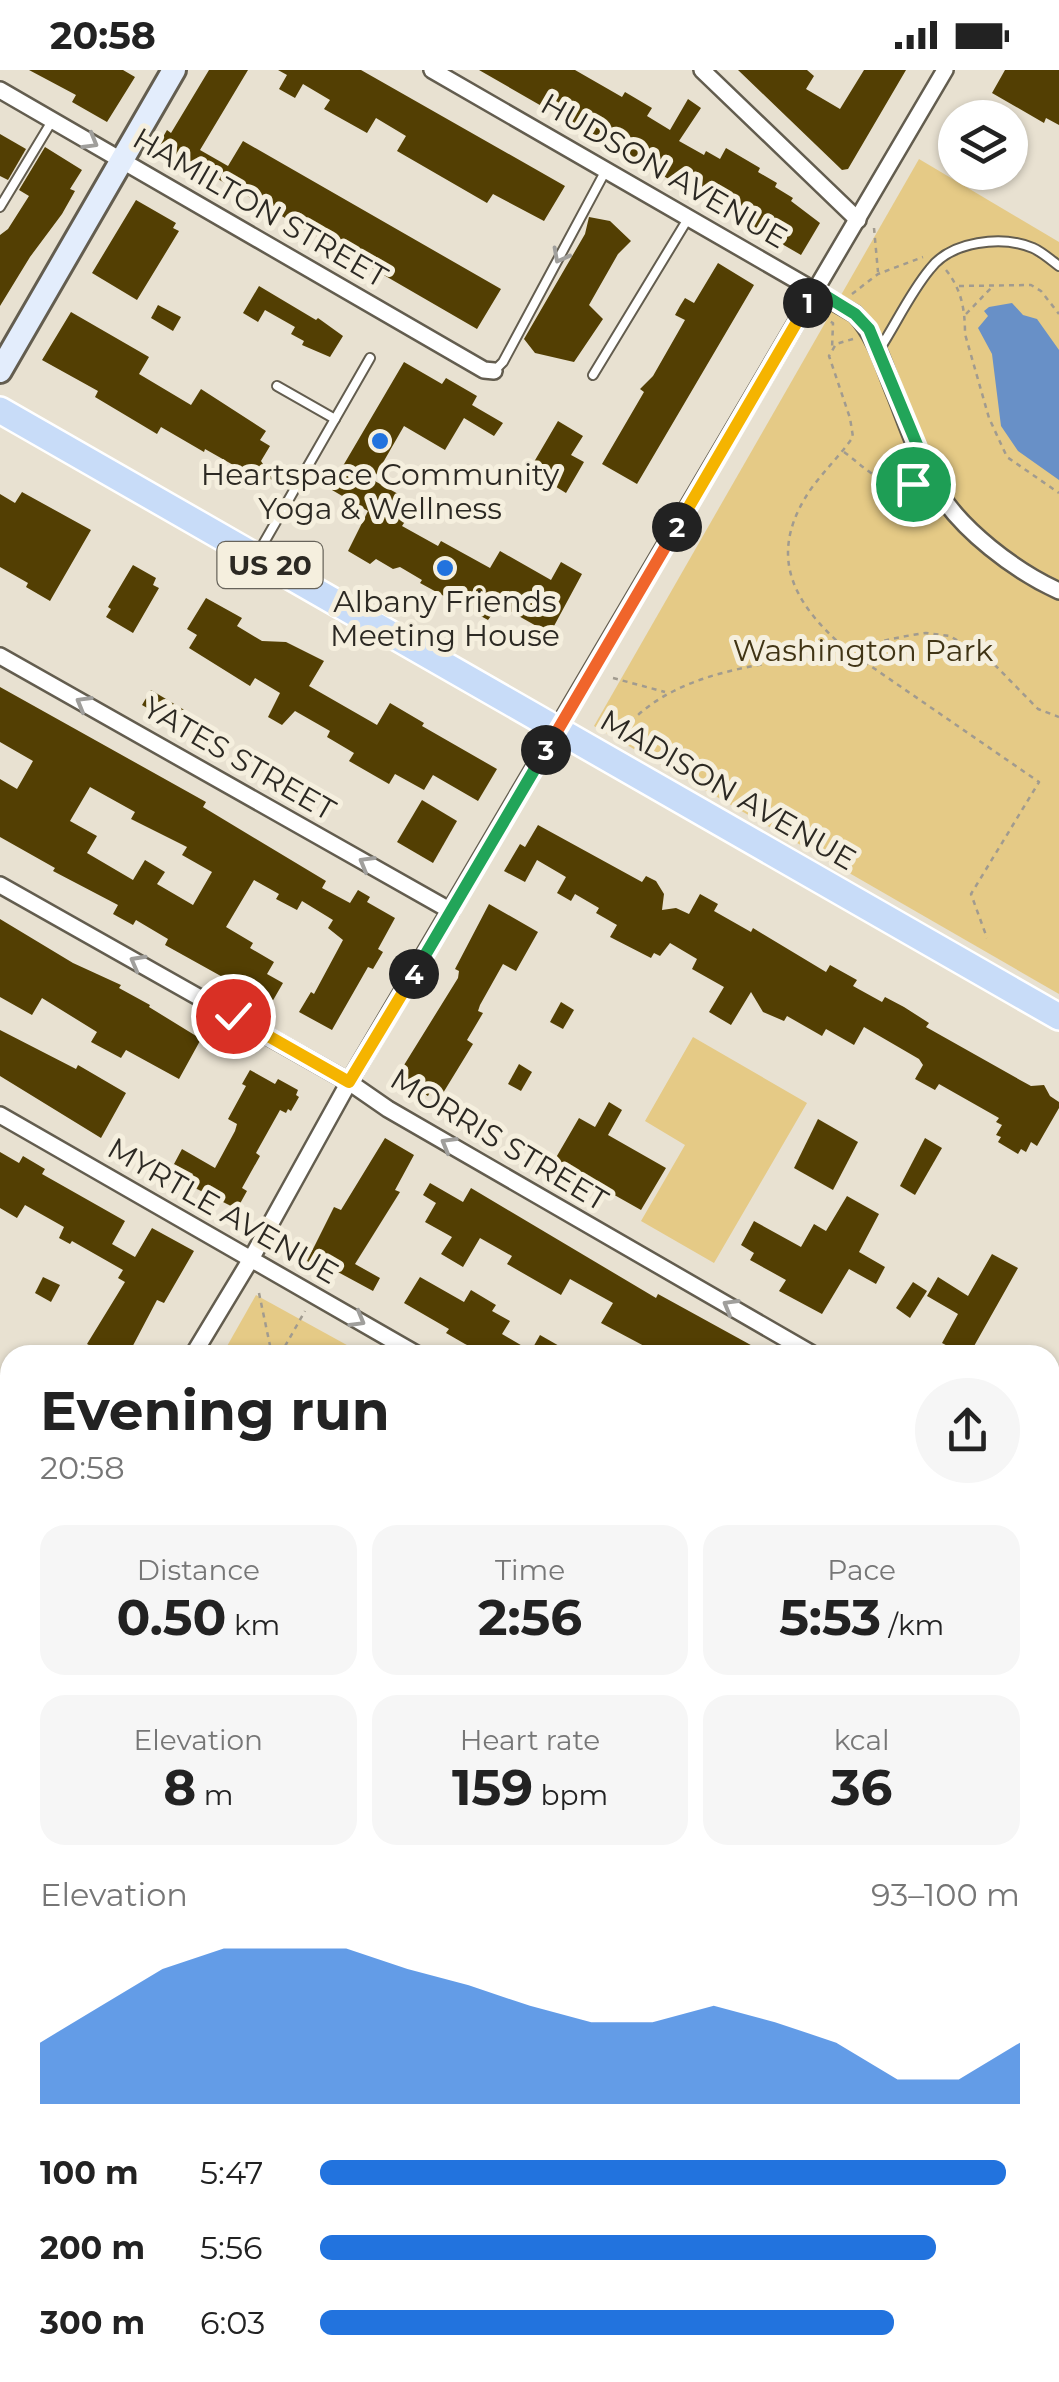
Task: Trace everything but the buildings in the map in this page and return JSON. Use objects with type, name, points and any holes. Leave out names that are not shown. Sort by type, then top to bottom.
[{"type":"main road","name":"MADISON AVENUE","points":[[0,410],[1059,1018]]},
{"type":"street","points":[[0,371],[174,70]]},
{"type":"street","name":"HUDSON AVENUE","points":[[432,70],[840,303],[869,329],[877,345]]},
{"type":"street","points":[[702,70],[858,220]]},
{"type":"street","points":[[200,1345],[349,1082],[944,70]]},
{"type":"street","name":"HAMILTON STREET","points":[[0,90],[484,370],[494,371]]},
{"type":"street","points":[[877,345],[930,476],[958,516],[1006,561],[1059,591]]},
{"type":"street","name":"YATES STREET","points":[[0,656],[451,911]]},
{"type":"street","name":"MORRIS STREET","points":[[0,885],[349,1082],[388,1109],[797,1345]]},
{"type":"street","name":"MYRTLE AVENUE","points":[[0,1115],[401,1345]]},
{"type":"lane","points":[[0,207],[52,120]]},
{"type":"lane","points":[[494,371],[503,362],[606,170]]},
{"type":"lane","points":[[593,375],[689,217]]},
{"type":"lane","points":[[877,345],[938,260],[971,245],[1011,242],[1035,248],[1059,266]]},
{"type":"lane","points":[[256,557],[370,358]]},
{"type":"lane","points":[[277,386],[335,420]]},
{"type":"path","points":[[874,228],[878,274]]},
{"type":"path","points":[[840,303],[878,274],[921,256],[938,260],[959,286],[964,334],[996,439],[1006,457],[1059,493]]},
{"type":"path","points":[[959,286],[1031,285],[1041,291],[1059,314]]},
{"type":"path","points":[[965,316],[993,286]]},
{"type":"path","points":[[822,317],[833,323],[832,350]]},
{"type":"path","points":[[877,345],[846,340],[836,344],[829,356],[853,438],[810,490],[794,520],[787,564],[792,585],[823,630],[1039,782],[971,894],[987,938]]},
{"type":"path","points":[[843,451],[882,482],[900,486],[930,476]]},
{"type":"path","points":[[624,729],[667,692],[734,669],[926,633],[950,636],[990,660],[1038,709],[1059,719]]},
{"type":"path","points":[[613,678],[667,692]]},
{"type":"path","points":[[259,1293],[270,1345]]},
{"type":"path","points":[[286,1345],[305,1310]]},
{"type":"green space","name":"Washington Park","points":[[919,159],[938,170],[938,190],[971,190],[1059,242],[1059,994],[594,726]]},
{"type":"green space","points":[[693,1037],[807,1103],[714,1263],[641,1221],[685,1145],[645,1121]]},
{"type":"green space","points":[[256,1295],[347,1345],[228,1345]]},
{"type":"water","points":[[1012,303],[1023,315],[1037,319],[1059,350],[1059,480],[1018,451],[1001,426],[992,354],[978,328],[988,316],[984,311],[989,307]]},
{"type":"place","name":"Heartspace Community Yoga & Wellness","points":[[380,441]]},
{"type":"place","name":"Albany Friends Meeting House","points":[[445,568]]},
{"type":"route","points":[[233,1016],[349,1082],[816,290],[855,314],[869,329],[930,476],[913,484]]}]
